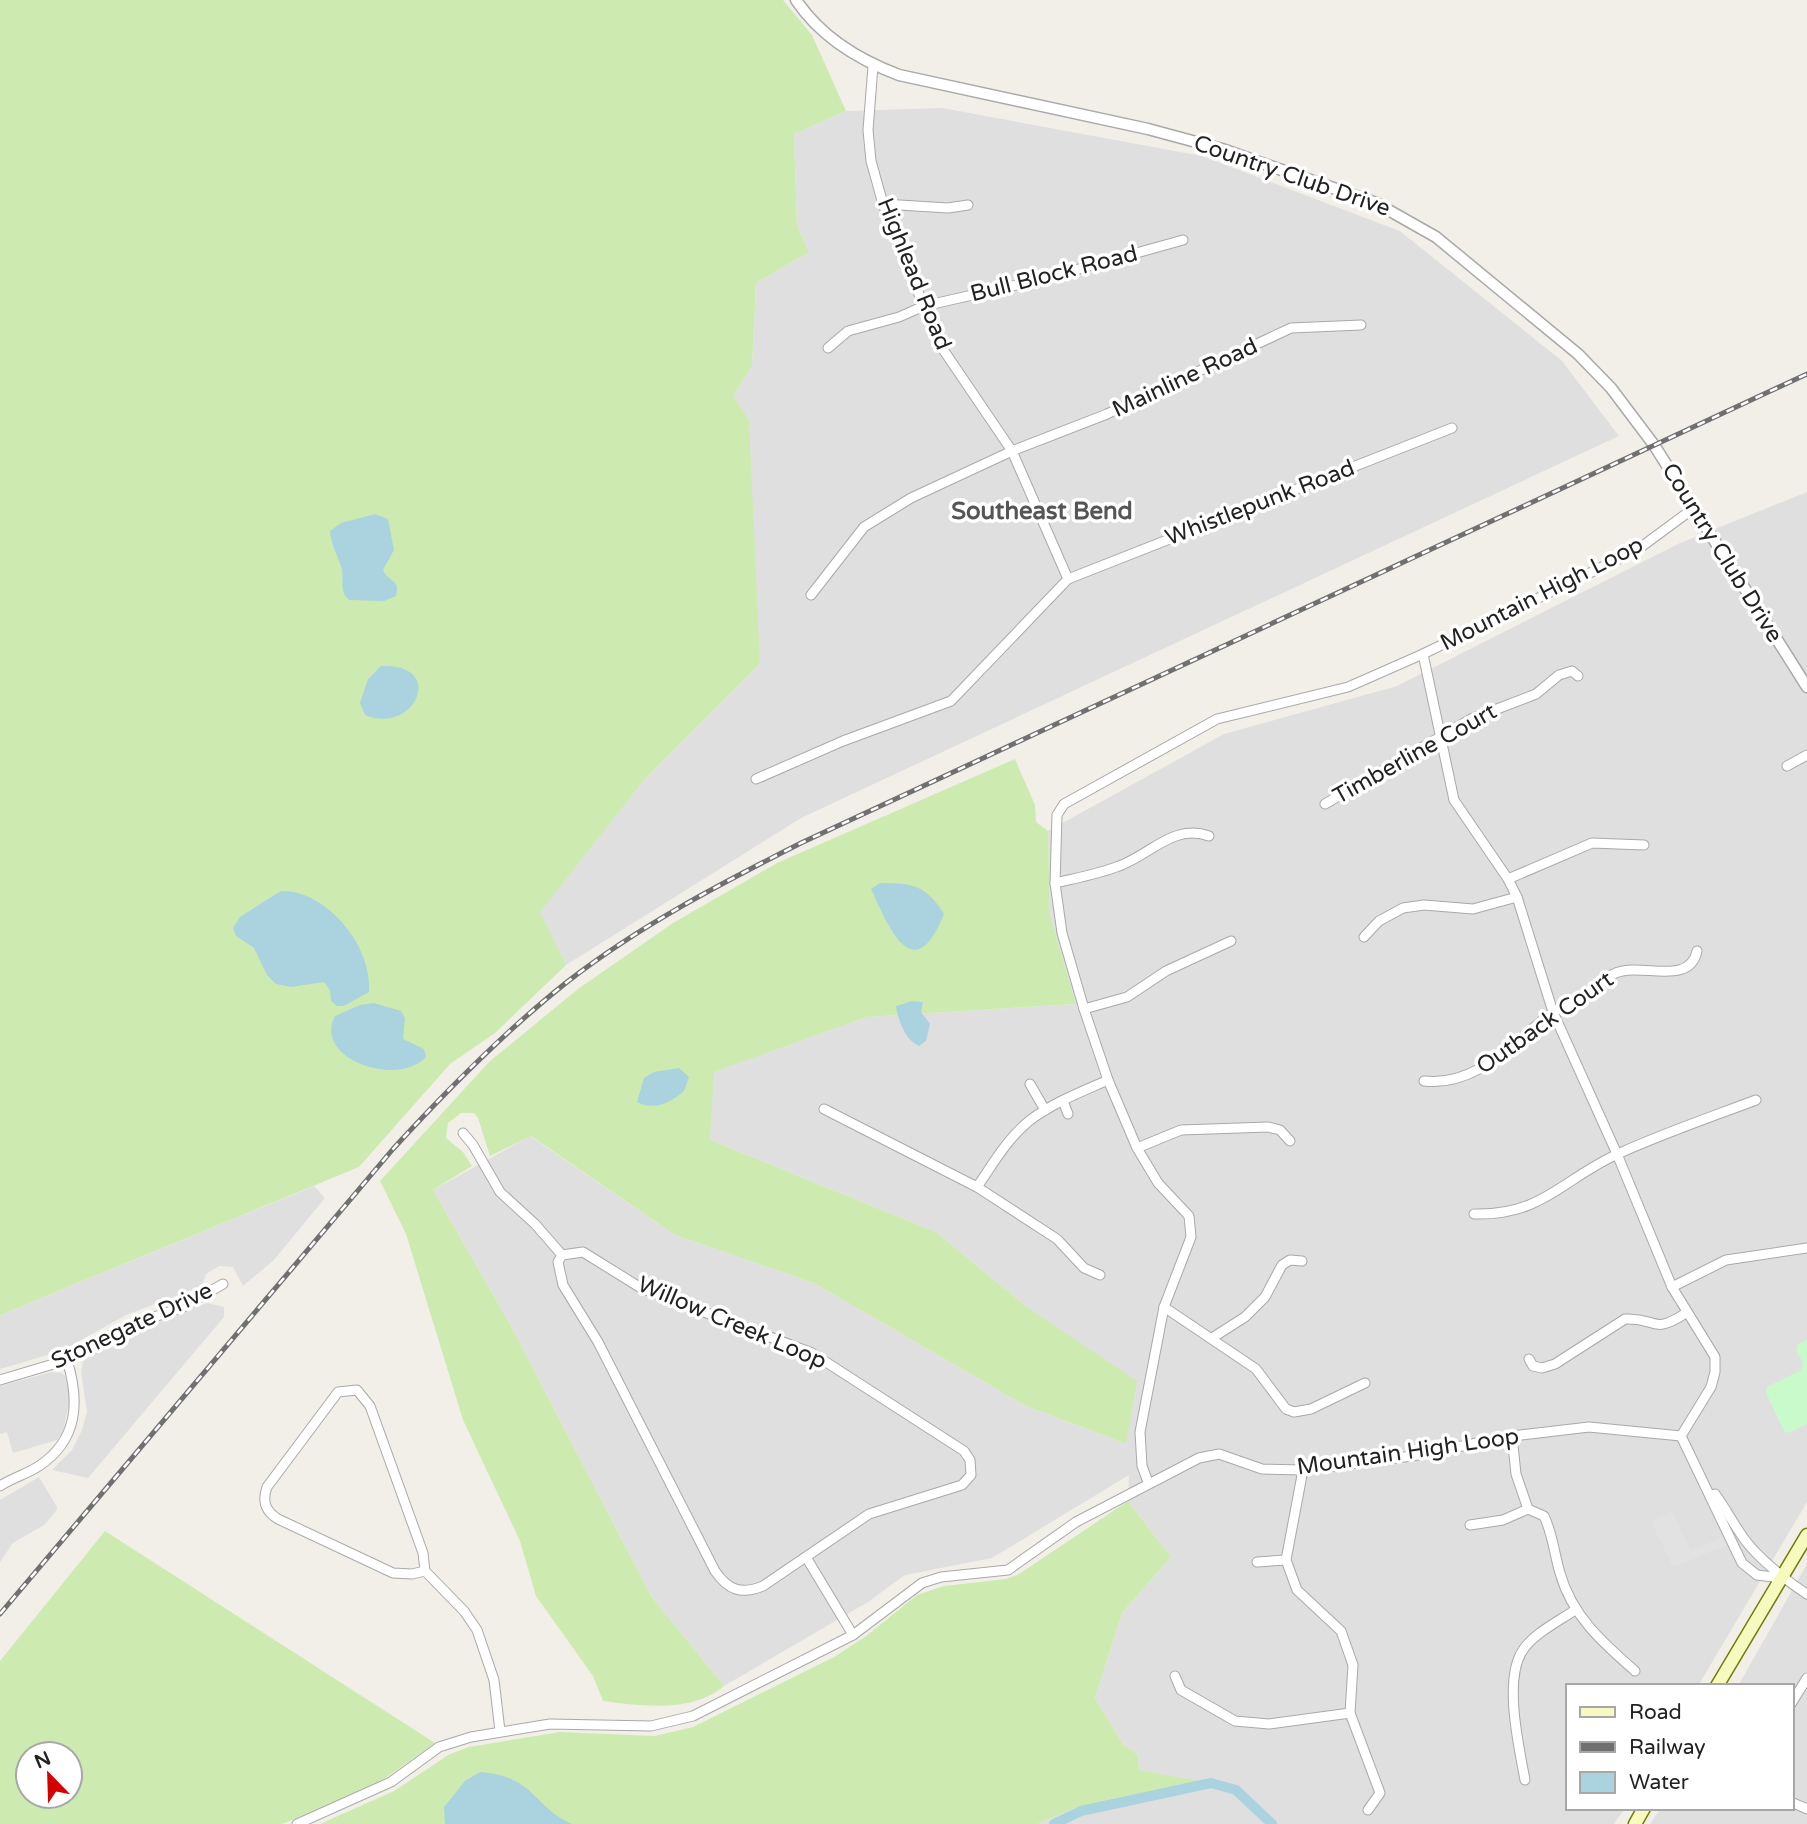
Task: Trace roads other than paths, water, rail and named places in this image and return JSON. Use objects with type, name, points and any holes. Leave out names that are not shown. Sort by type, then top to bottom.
[{"type":"main road","points":[[1718,1684],[1807,1535]]},
{"type":"street","name":"Country Club Drive","points":[[796,0],[825,34],[873,65],[928,82],[1148,129],[1222,149],[1376,203],[1408,218],[1436,237],[1578,354],[1611,388],[1638,421],[1807,687]]},
{"type":"street","name":"Highlead Road","points":[[873,65],[868,130],[871,161],[883,204],[939,342],[1012,451],[1068,579]]},
{"type":"street","points":[[883,204],[948,208],[968,205]]},
{"type":"street","name":"Bull Block Road","points":[[828,348],[848,331],[900,317],[924,306],[1043,279],[1184,240]]},
{"type":"street","name":"Mainline Road","points":[[811,595],[864,527],[911,498],[1012,451],[1107,414],[1291,328],[1361,325]]},
{"type":"street","name":"Whistlepunk Road","points":[[1068,579],[1452,428]]},
{"type":"street","name":"Mountain High Loop","points":[[1423,654],[1439,737],[1458,808],[1508,879],[1517,898],[1553,1012],[1617,1154],[1672,1287],[1715,1357],[1711,1387],[1681,1436],[1589,1427],[1512,1436],[1412,1456],[1303,1470],[1262,1469],[1219,1454],[1199,1458],[1148,1482],[1142,1466],[1140,1432],[1164,1307],[1191,1237],[1189,1216],[1158,1183],[1137,1148],[1108,1080],[1084,1009],[1062,933],[1055,883],[1057,815],[1063,804],[1217,719],[1348,687],[1423,654],[1637,550],[1694,508]]},
{"type":"street","points":[[756,779],[843,741],[951,701],[1068,579]]},
{"type":"street","name":"Timberline Court","points":[[1325,804],[1471,719],[1536,694],[1559,675],[1572,671],[1578,676]]},
{"type":"street","points":[[1787,766],[1807,755]]},
{"type":"street","points":[[1055,883],[1121,866],[1176,836],[1194,831],[1209,836]]},
{"type":"street","points":[[1508,879],[1592,843],[1644,845]]},
{"type":"street","points":[[1364,937],[1379,921],[1403,908],[1424,905],[1473,909],[1517,898]]},
{"type":"street","points":[[1084,1009],[1127,997],[1166,971],[1231,941]]},
{"type":"street","name":"Outback Court","points":[[1424,1081],[1455,1080],[1472,1074],[1553,1012],[1590,996],[1609,977],[1626,968],[1674,972],[1686,968],[1696,959],[1697,951]]},
{"type":"street","points":[[977,1187],[1007,1144],[1045,1110],[1108,1080]]},
{"type":"street","points":[[1030,1084],[1045,1110]]},
{"type":"street","points":[[1474,1214],[1499,1215],[1528,1208],[1617,1154],[1756,1100]]},
{"type":"street","points":[[1063,1101],[1068,1114]]},
{"type":"street","points":[[824,1109],[977,1187],[1056,1238],[1084,1268],[1100,1275]]},
{"type":"street","points":[[1137,1148],[1181,1130],[1268,1127],[1280,1130],[1290,1141]]},
{"type":"street","points":[[463,1133],[473,1144],[500,1192],[535,1224],[562,1255]]},
{"type":"street","points":[[1672,1287],[1726,1260],[1807,1248]]},
{"type":"street","name":"Willow Creek Loop","points":[[583,1252],[641,1288],[812,1353],[964,1451],[970,1460],[971,1475],[962,1485],[869,1514],[763,1586],[748,1592],[738,1591],[720,1578],[598,1342],[563,1285],[558,1262],[562,1255],[583,1252]]},
{"type":"street","points":[[1212,1338],[1245,1317],[1265,1297],[1282,1265],[1290,1261],[1302,1261]]},
{"type":"street","name":"Stonegate Drive","points":[[0,1380],[67,1360],[125,1327],[183,1307],[223,1284]]},
{"type":"street","points":[[1164,1307],[1256,1369],[1286,1409],[1294,1412],[1311,1409],[1365,1383]]},
{"type":"street","points":[[1529,1359],[1534,1366],[1542,1368],[1555,1364],[1625,1319],[1635,1318],[1657,1327],[1669,1324],[1686,1313]]},
{"type":"street","points":[[0,1486],[36,1468],[53,1456],[65,1441],[74,1422],[76,1405],[75,1386],[67,1360]]},
{"type":"street","points":[[425,1571],[412,1574],[393,1573],[278,1519],[267,1510],[264,1502],[267,1487],[338,1392],[357,1390],[370,1406],[423,1553],[425,1571],[464,1611],[477,1630],[494,1680],[500,1731]]},
{"type":"street","points":[[1512,1436],[1516,1474],[1528,1509]]},
{"type":"street","points":[[1681,1436],[1744,1565],[1759,1576],[1781,1578]]},
{"type":"street","points":[[1303,1470],[1286,1560],[1297,1590],[1341,1631],[1353,1665],[1350,1713],[1380,1793],[1368,1810]]},
{"type":"street","points":[[297,1824],[391,1782],[439,1747],[500,1731],[550,1724],[668,1723],[727,1700],[853,1635],[922,1583],[941,1577],[1008,1570],[1076,1522],[1148,1482]]},
{"type":"street","points":[[1706,1484],[1748,1544],[1781,1578],[1807,1594]]},
{"type":"street","points":[[1470,1525],[1503,1520],[1528,1509],[1544,1516],[1554,1539],[1560,1574],[1575,1610],[1601,1642],[1635,1671]]},
{"type":"street","points":[[806,1557],[853,1635]]},
{"type":"street","points":[[1257,1562],[1286,1560]]},
{"type":"street","points":[[1525,1780],[1513,1712],[1517,1660],[1524,1647],[1575,1610]]},
{"type":"street","points":[[1175,1676],[1181,1690],[1235,1721],[1269,1724],[1350,1713]]},
{"type":"street","points":[[1793,1701],[1807,1678]]},
{"type":"water","points":[[375,514],[388,519],[394,550],[383,570],[396,584],[396,596],[384,601],[349,600],[344,592],[342,570],[330,531],[341,523]]},
{"type":"water","points":[[381,666],[402,668],[414,675],[418,686],[417,697],[409,708],[398,716],[383,719],[365,715],[360,703],[368,679]]},
{"type":"water","points":[[880,883],[910,885],[925,891],[944,914],[933,937],[922,948],[912,949],[902,944],[893,933],[871,889]]},
{"type":"water","points":[[281,891],[298,893],[315,900],[344,924],[363,957],[369,992],[344,1006],[337,1006],[331,1001],[330,990],[324,982],[291,987],[276,984],[267,975],[254,948],[236,936],[233,928],[240,917]]},
{"type":"water","points":[[912,1001],[923,1002],[921,1012],[930,1024],[926,1041],[919,1046],[906,1034],[896,1006]]},
{"type":"water","points":[[374,1003],[401,1011],[405,1018],[403,1039],[424,1049],[426,1057],[413,1066],[397,1070],[379,1069],[346,1056],[336,1045],[331,1031],[335,1016],[360,1005]]},
{"type":"water","points":[[679,1068],[689,1077],[684,1091],[656,1106],[637,1102],[644,1078],[654,1072]]},
{"type":"water","points":[[480,1772],[512,1779],[559,1817],[572,1824],[445,1824],[444,1807],[465,1781]]},
{"type":"waterway","points":[[1054,1824],[1081,1811],[1211,1783],[1236,1790],[1272,1824]]},
{"type":"railway","points":[[0,1614],[393,1149],[499,1041],[567,982],[623,942],[740,874],[801,843],[1807,374]]},
{"type":"district","name":"Southeast Bend","points":[[1042,511]]}]
